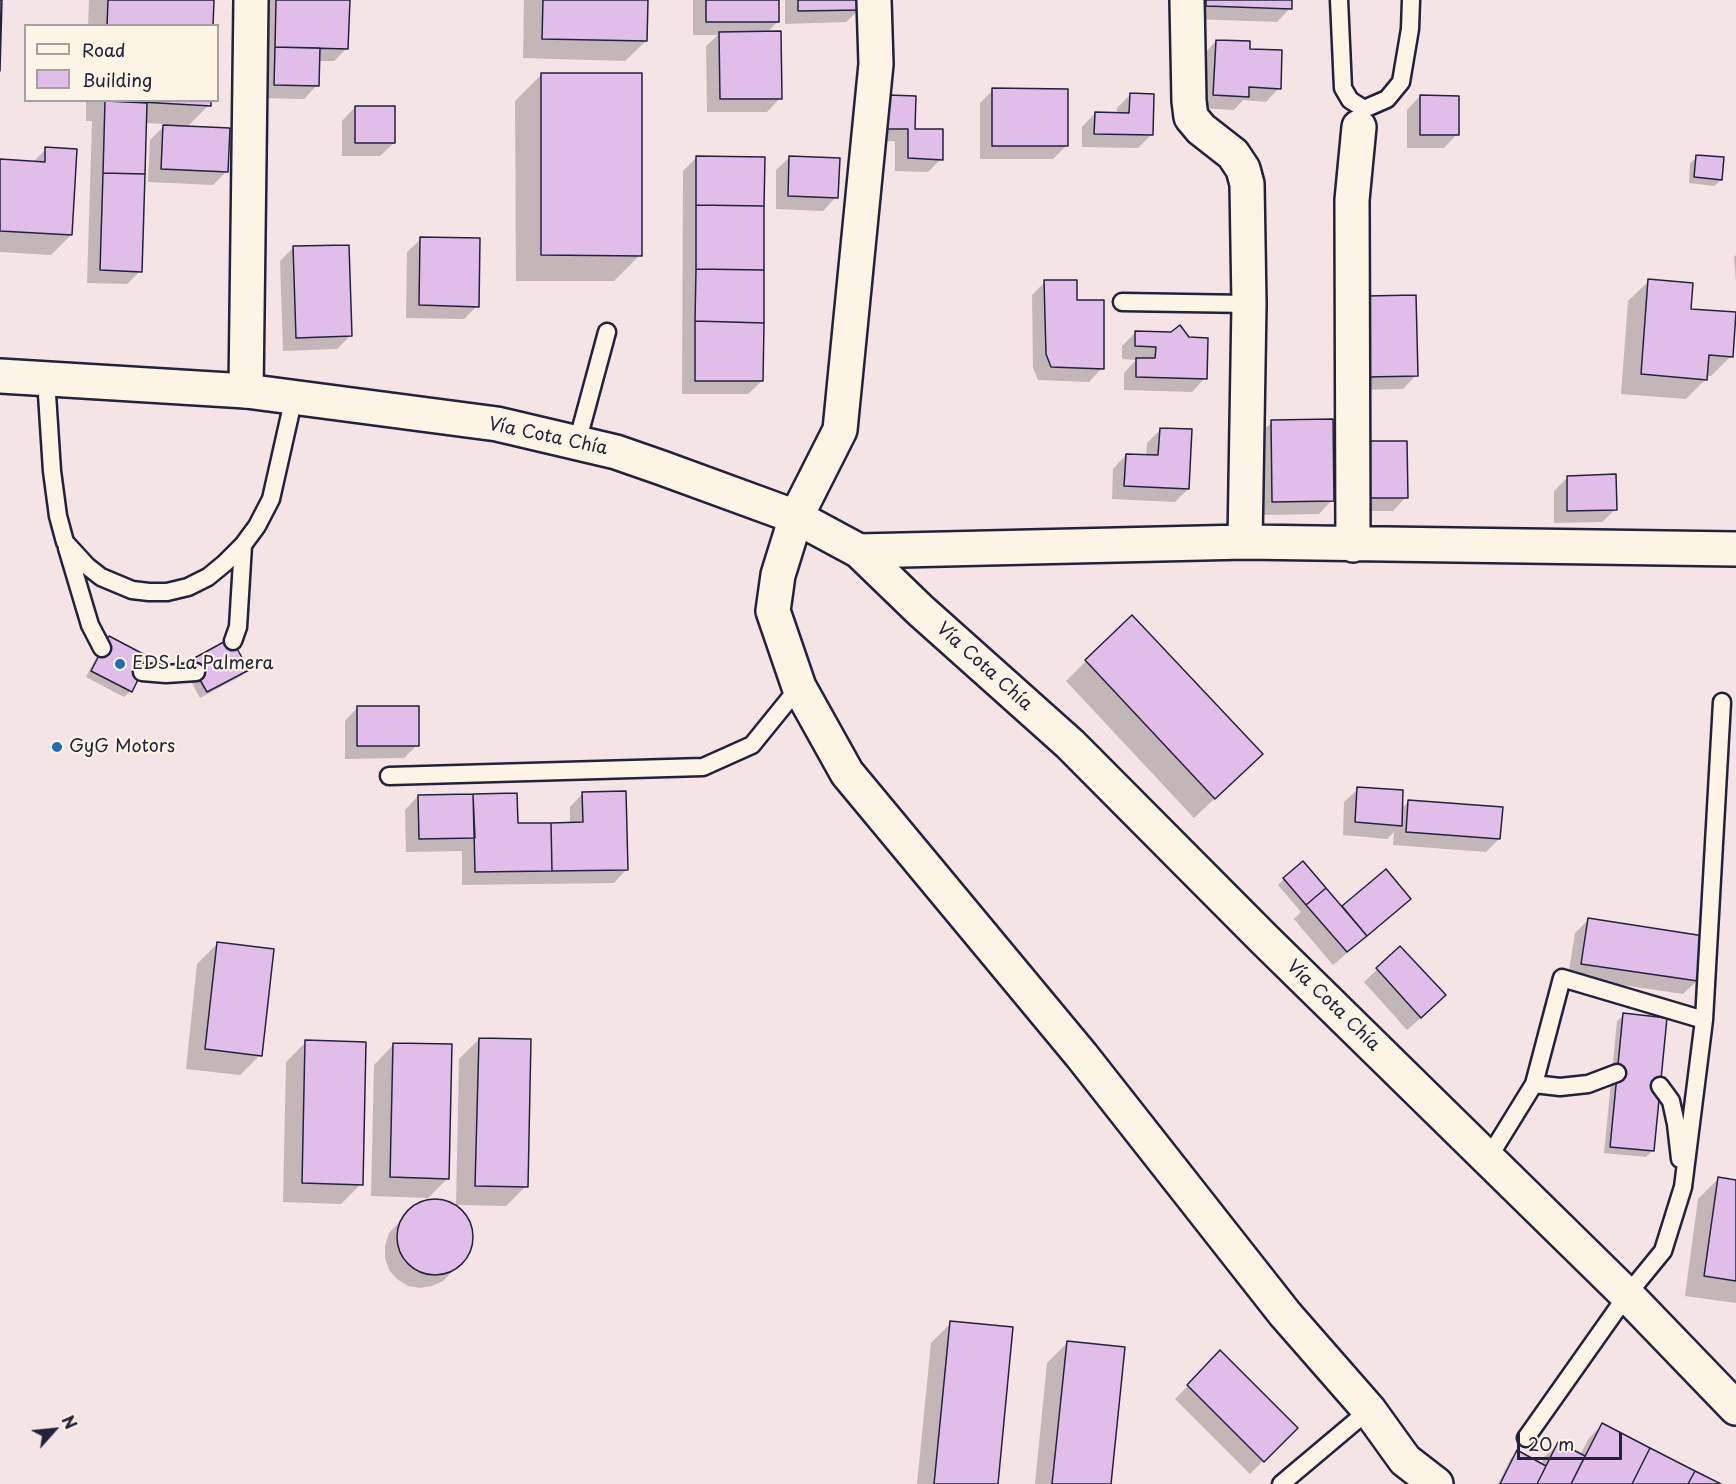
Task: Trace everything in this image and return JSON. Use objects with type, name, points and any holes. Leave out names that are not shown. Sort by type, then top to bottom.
[{"type":"street","points":[[246,391],[251,0]]},
{"type":"street","points":[[874,0],[876,64],[840,430],[796,517],[778,575],[773,611],[800,687],[846,772],[1082,1056],[1285,1314],[1369,1410],[1406,1460],[1436,1484]]},
{"type":"street","points":[[1187,0],[1191,117],[1201,129],[1233,154],[1243,169],[1247,184],[1249,304],[1245,542]]},
{"type":"street","points":[[1353,545],[1352,200],[1361,118]]},
{"type":"street","name":"Vía Cota Chía","points":[[0,376],[246,391],[497,424],[616,452],[796,517],[859,550],[920,610],[1070,744],[1263,938],[1489,1157],[1736,1408]]},
{"type":"street","points":[[859,550],[1245,542],[1736,549]]},
{"type":"lane","points":[[1340,0],[1343,88],[1361,118],[1387,99],[1401,82],[1410,29],[1411,0]]},
{"type":"lane","points":[[1122,302],[1249,304]]},
{"type":"lane","points":[[577,443],[608,332]]},
{"type":"lane","points":[[46,379],[52,471],[58,516],[90,625],[102,648]]},
{"type":"lane","points":[[65,542],[87,566],[101,577],[132,590],[167,592],[188,587],[208,577],[243,545],[271,499],[294,397]]},
{"type":"lane","points":[[233,641],[238,627],[243,545]]},
{"type":"lane","points":[[142,672],[166,674],[196,672]]},
{"type":"lane","points":[[389,776],[703,767],[752,745],[800,687]]},
{"type":"lane","points":[[1526,1438],[1627,1295],[1663,1251],[1683,1187],[1704,1020],[1722,702]]},
{"type":"lane","points":[[1489,1157],[1534,1084],[1562,978],[1704,1020]]},
{"type":"lane","points":[[1534,1084],[1569,1086],[1588,1083],[1617,1073]]},
{"type":"lane","points":[[1660,1086],[1671,1101],[1683,1187]]},
{"type":"lane","points":[[1281,1484],[1369,1410]]},
{"type":"building","points":[[0,0],[2,0],[0,71]]},
{"type":"building","points":[[108,0],[214,0],[213,24],[107,24]]},
{"type":"building","points":[[276,0],[350,0],[348,49],[275,47]]},
{"type":"building","points":[[543,0],[648,0],[647,41],[542,39]]},
{"type":"building","points":[[706,0],[779,0],[779,22],[706,22]]},
{"type":"building","points":[[798,0],[861,0],[861,10],[798,11]]},
{"type":"building","points":[[1206,0],[1292,0],[1292,9],[1206,6]]},
{"type":"building","points":[[781,31],[782,99],[720,99],[719,32]]},
{"type":"building","points":[[1216,40],[1250,41],[1250,49],[1282,50],[1281,89],[1249,87],[1249,97],[1213,95]]},
{"type":"building","points":[[275,47],[320,48],[319,86],[274,85]]},
{"type":"building","points":[[541,73],[642,73],[642,256],[541,255]]},
{"type":"building","points":[[992,88],[1068,89],[1068,146],[992,146]]},
{"type":"building","points":[[1130,93],[1154,94],[1153,135],[1094,134],[1095,112],[1129,113]]},
{"type":"building","points":[[888,95],[916,96],[915,129],[943,129],[943,160],[908,158],[908,129],[887,129]]},
{"type":"building","points":[[1420,95],[1459,96],[1459,135],[1420,135]]},
{"type":"building","points":[[105,102],[147,103],[145,174],[103,173]]},
{"type":"building","points":[[140,102],[211,102],[211,106]]},
{"type":"building","points":[[355,106],[395,106],[395,143],[355,143]]},
{"type":"building","points":[[163,125],[230,128],[228,172],[161,169]]},
{"type":"building","points":[[45,147],[77,149],[72,235],[0,231],[0,159],[45,162]]},
{"type":"building","points":[[1696,155],[1724,157],[1722,180],[1694,177]]},
{"type":"building","points":[[696,156],[765,157],[764,206],[696,205]]},
{"type":"building","points":[[789,156],[840,158],[838,198],[788,196]]},
{"type":"building","points":[[103,173],[145,174],[142,272],[100,270]]},
{"type":"building","points":[[696,205],[764,206],[764,270],[696,269]]},
{"type":"building","points":[[420,237],[480,238],[479,307],[419,305]]},
{"type":"building","points":[[349,245],[352,336],[296,338],[293,246]]},
{"type":"building","points":[[696,269],[764,270],[764,323],[695,321]]},
{"type":"building","points":[[1648,279],[1693,283],[1691,309],[1736,312],[1733,357],[1709,355],[1707,380],[1641,374]]},
{"type":"building","points":[[1044,280],[1077,280],[1077,300],[1104,300],[1104,369],[1051,367],[1046,354]]},
{"type":"building","points":[[1416,295],[1418,376],[1367,377],[1366,296]]},
{"type":"building","points":[[695,321],[764,323],[763,381],[695,381]]},
{"type":"building","points":[[1180,325],[1189,337],[1208,338],[1207,379],[1136,377],[1136,358],[1155,358],[1156,347],[1135,346],[1135,331],[1171,332]]},
{"type":"building","points":[[1333,419],[1334,501],[1272,502],[1271,420]]},
{"type":"building","points":[[1160,428],[1192,429],[1189,489],[1124,486],[1126,454],[1158,455]]},
{"type":"building","points":[[1366,441],[1407,441],[1408,498],[1367,498]]},
{"type":"building","points":[[1616,474],[1617,510],[1567,511],[1567,476]]},
{"type":"building","points":[[1132,615],[1263,754],[1215,799],[1085,660]]},
{"type":"building","name":"EDS La Palmera","points":[[109,636],[149,657],[132,692],[91,671]]},
{"type":"building","name":"EDS La Palmera","points":[[231,638],[249,670],[207,692],[189,661]]},
{"type":"building","points":[[357,706],[419,706],[419,746],[357,746]]},
{"type":"building","points":[[1357,787],[1403,790],[1402,826],[1355,822]]},
{"type":"building","points":[[626,791],[628,870],[552,871],[551,823],[583,822],[582,792]]},
{"type":"building","points":[[517,793],[518,823],[551,823],[552,871],[475,872],[473,794]]},
{"type":"building","points":[[473,794],[475,838],[419,839],[418,795]]},
{"type":"building","points":[[1408,800],[1503,807],[1500,839],[1406,832]]},
{"type":"building","points":[[1303,861],[1326,888],[1306,905],[1283,878]]},
{"type":"building","points":[[1386,869],[1411,899],[1367,936],[1342,906]]},
{"type":"building","points":[[1326,888],[1367,936],[1347,952],[1306,905]]},
{"type":"building","points":[[1588,918],[1704,936],[1698,981],[1581,964]]},
{"type":"building","points":[[217,942],[274,949],[262,1056],[205,1049]]},
{"type":"building","points":[[1400,946],[1446,995],[1421,1018],[1376,968]]},
{"type":"building","points":[[1623,1013],[1667,1018],[1654,1151],[1610,1147]]},
{"type":"building","points":[[479,1038],[531,1039],[528,1187],[475,1186]]},
{"type":"building","points":[[305,1040],[366,1042],[363,1185],[302,1183]]},
{"type":"building","points":[[393,1043],[452,1044],[449,1179],[390,1177]]},
{"type":"building","points":[[1718,1177],[1736,1180],[1736,1281],[1704,1276]]},
{"type":"building","points":[[435,1199],[449,1202],[462,1210],[470,1223],[473,1237],[470,1251],[462,1264],[449,1272],[435,1275],[421,1272],[408,1264],[400,1251],[397,1237],[400,1223],[408,1210],[421,1202]]},
{"type":"building","points":[[950,1321],[1013,1327],[998,1484],[934,1484]]},
{"type":"building","points":[[1067,1341],[1125,1347],[1111,1484],[1052,1484]]},
{"type":"building","points":[[1220,1350],[1298,1428],[1264,1462],[1187,1385]]},
{"type":"building","points":[[1602,1423],[1650,1448],[1632,1484],[1571,1484]]},
{"type":"building","points":[[1558,1442],[1585,1456],[1571,1484],[1537,1484]]},
{"type":"building","points":[[1650,1448],[1695,1471],[1688,1484],[1632,1484]]},
{"type":"building","points":[[1517,1450],[1546,1466],[1537,1484],[1500,1484]]},
{"type":"building","points":[[1695,1471],[1721,1484],[1688,1484]]},
{"type":"place","name":"EDS La Palmera","points":[[120,664]]},
{"type":"place","name":"GyG Motors","points":[[57,747]]}]
